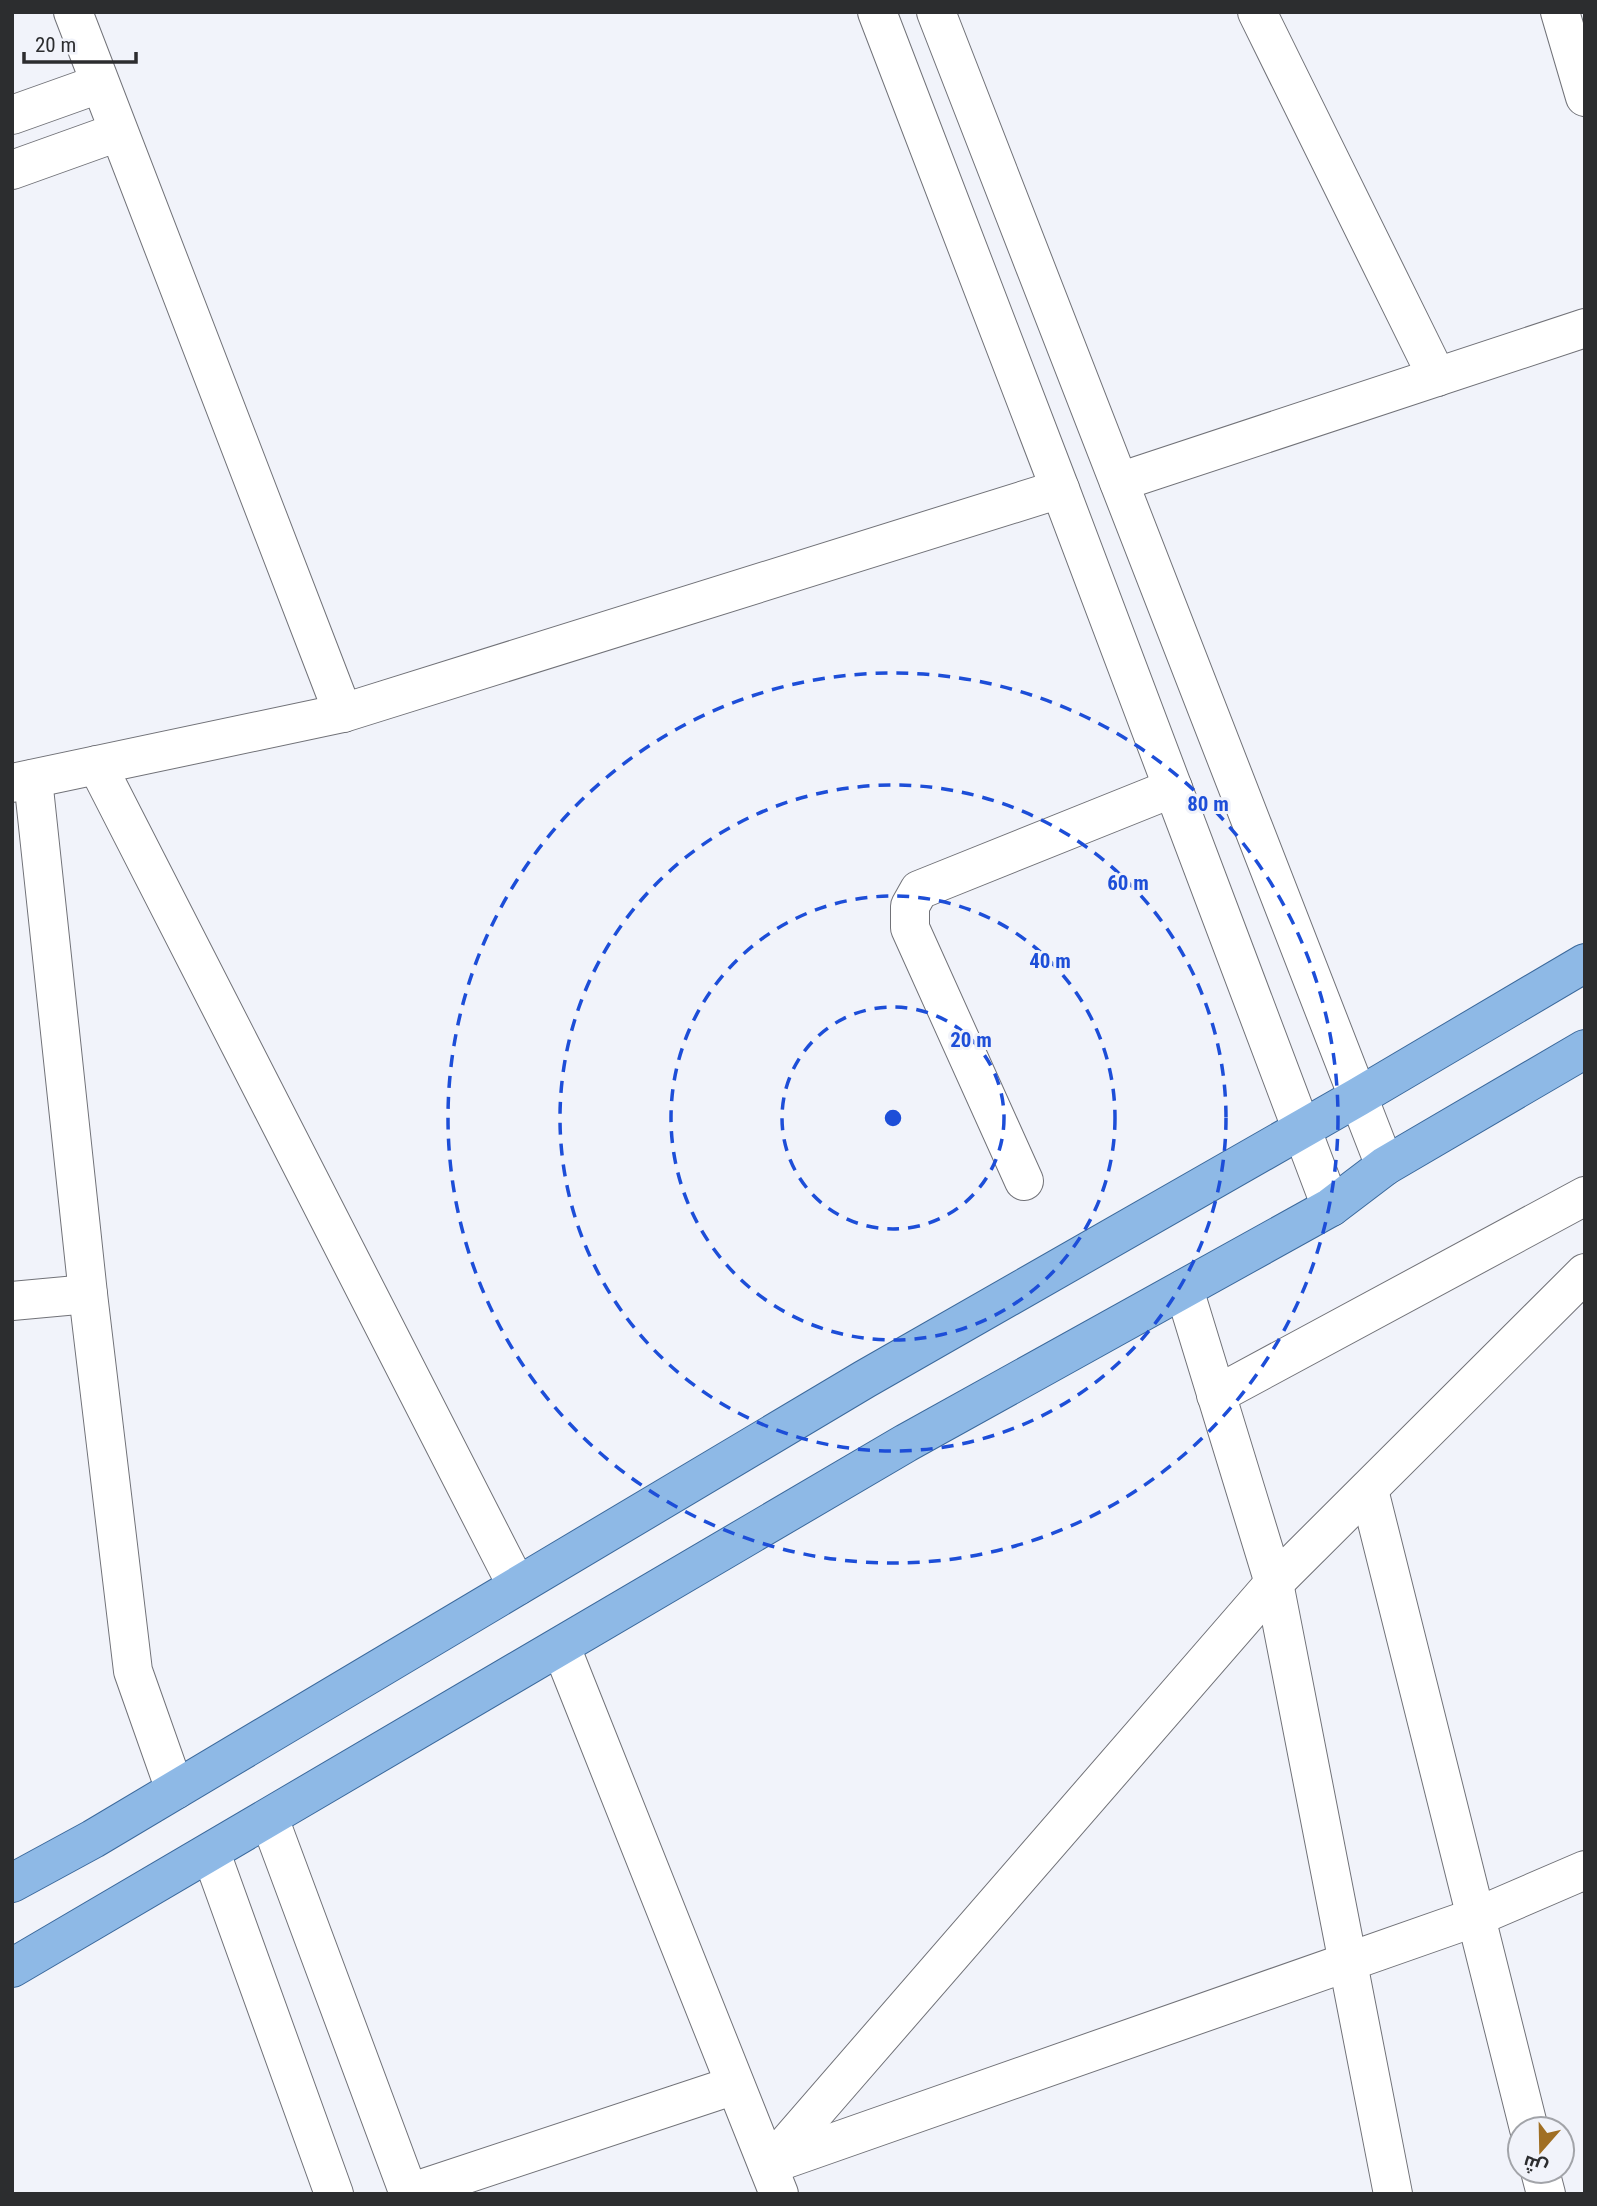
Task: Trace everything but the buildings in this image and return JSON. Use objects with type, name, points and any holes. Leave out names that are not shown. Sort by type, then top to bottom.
[{"type":"main road","points":[[12,1882],[93,1839],[864,1379],[1358,1097],[1585,963]]},
{"type":"main road","points":[[12,1968],[906,1443],[1331,1207],[1385,1166],[1585,1049]]},
{"type":"street","points":[[73,12],[343,713]]},
{"type":"street","points":[[877,12],[1331,1207]]},
{"type":"street","points":[[936,12],[1385,1166]]},
{"type":"street","points":[[1257,12],[1437,377]]},
{"type":"street","points":[[1560,12],[1585,97]]},
{"type":"street","points":[[12,115],[99,84]]},
{"type":"street","points":[[12,170],[118,132]]},
{"type":"street","points":[[1119,482],[1585,328]]},
{"type":"street","points":[[175,1790],[133,1671],[23,781],[343,713],[1060,489]]},
{"type":"street","points":[[97,765],[517,1586]]},
{"type":"street","points":[[1024,1181],[910,928],[910,906],[919,890],[1173,788]]},
{"type":"street","points":[[1216,1395],[1585,1196]]},
{"type":"street","points":[[773,2180],[1274,1583],[1585,1273]]},
{"type":"street","points":[[1184,1289],[1274,1583],[1393,2194]]},
{"type":"street","points":[[12,1301],[88,1294]]},
{"type":"street","points":[[1369,1490],[1526,2115]]},
{"type":"street","points":[[561,1647],[773,2180]]},
{"type":"street","points":[[269,1818],[409,2193],[735,2085]]},
{"type":"street","points":[[211,1853],[334,2194]]},
{"type":"street","points":[[773,2180],[1476,1917],[1585,1870]]}]
